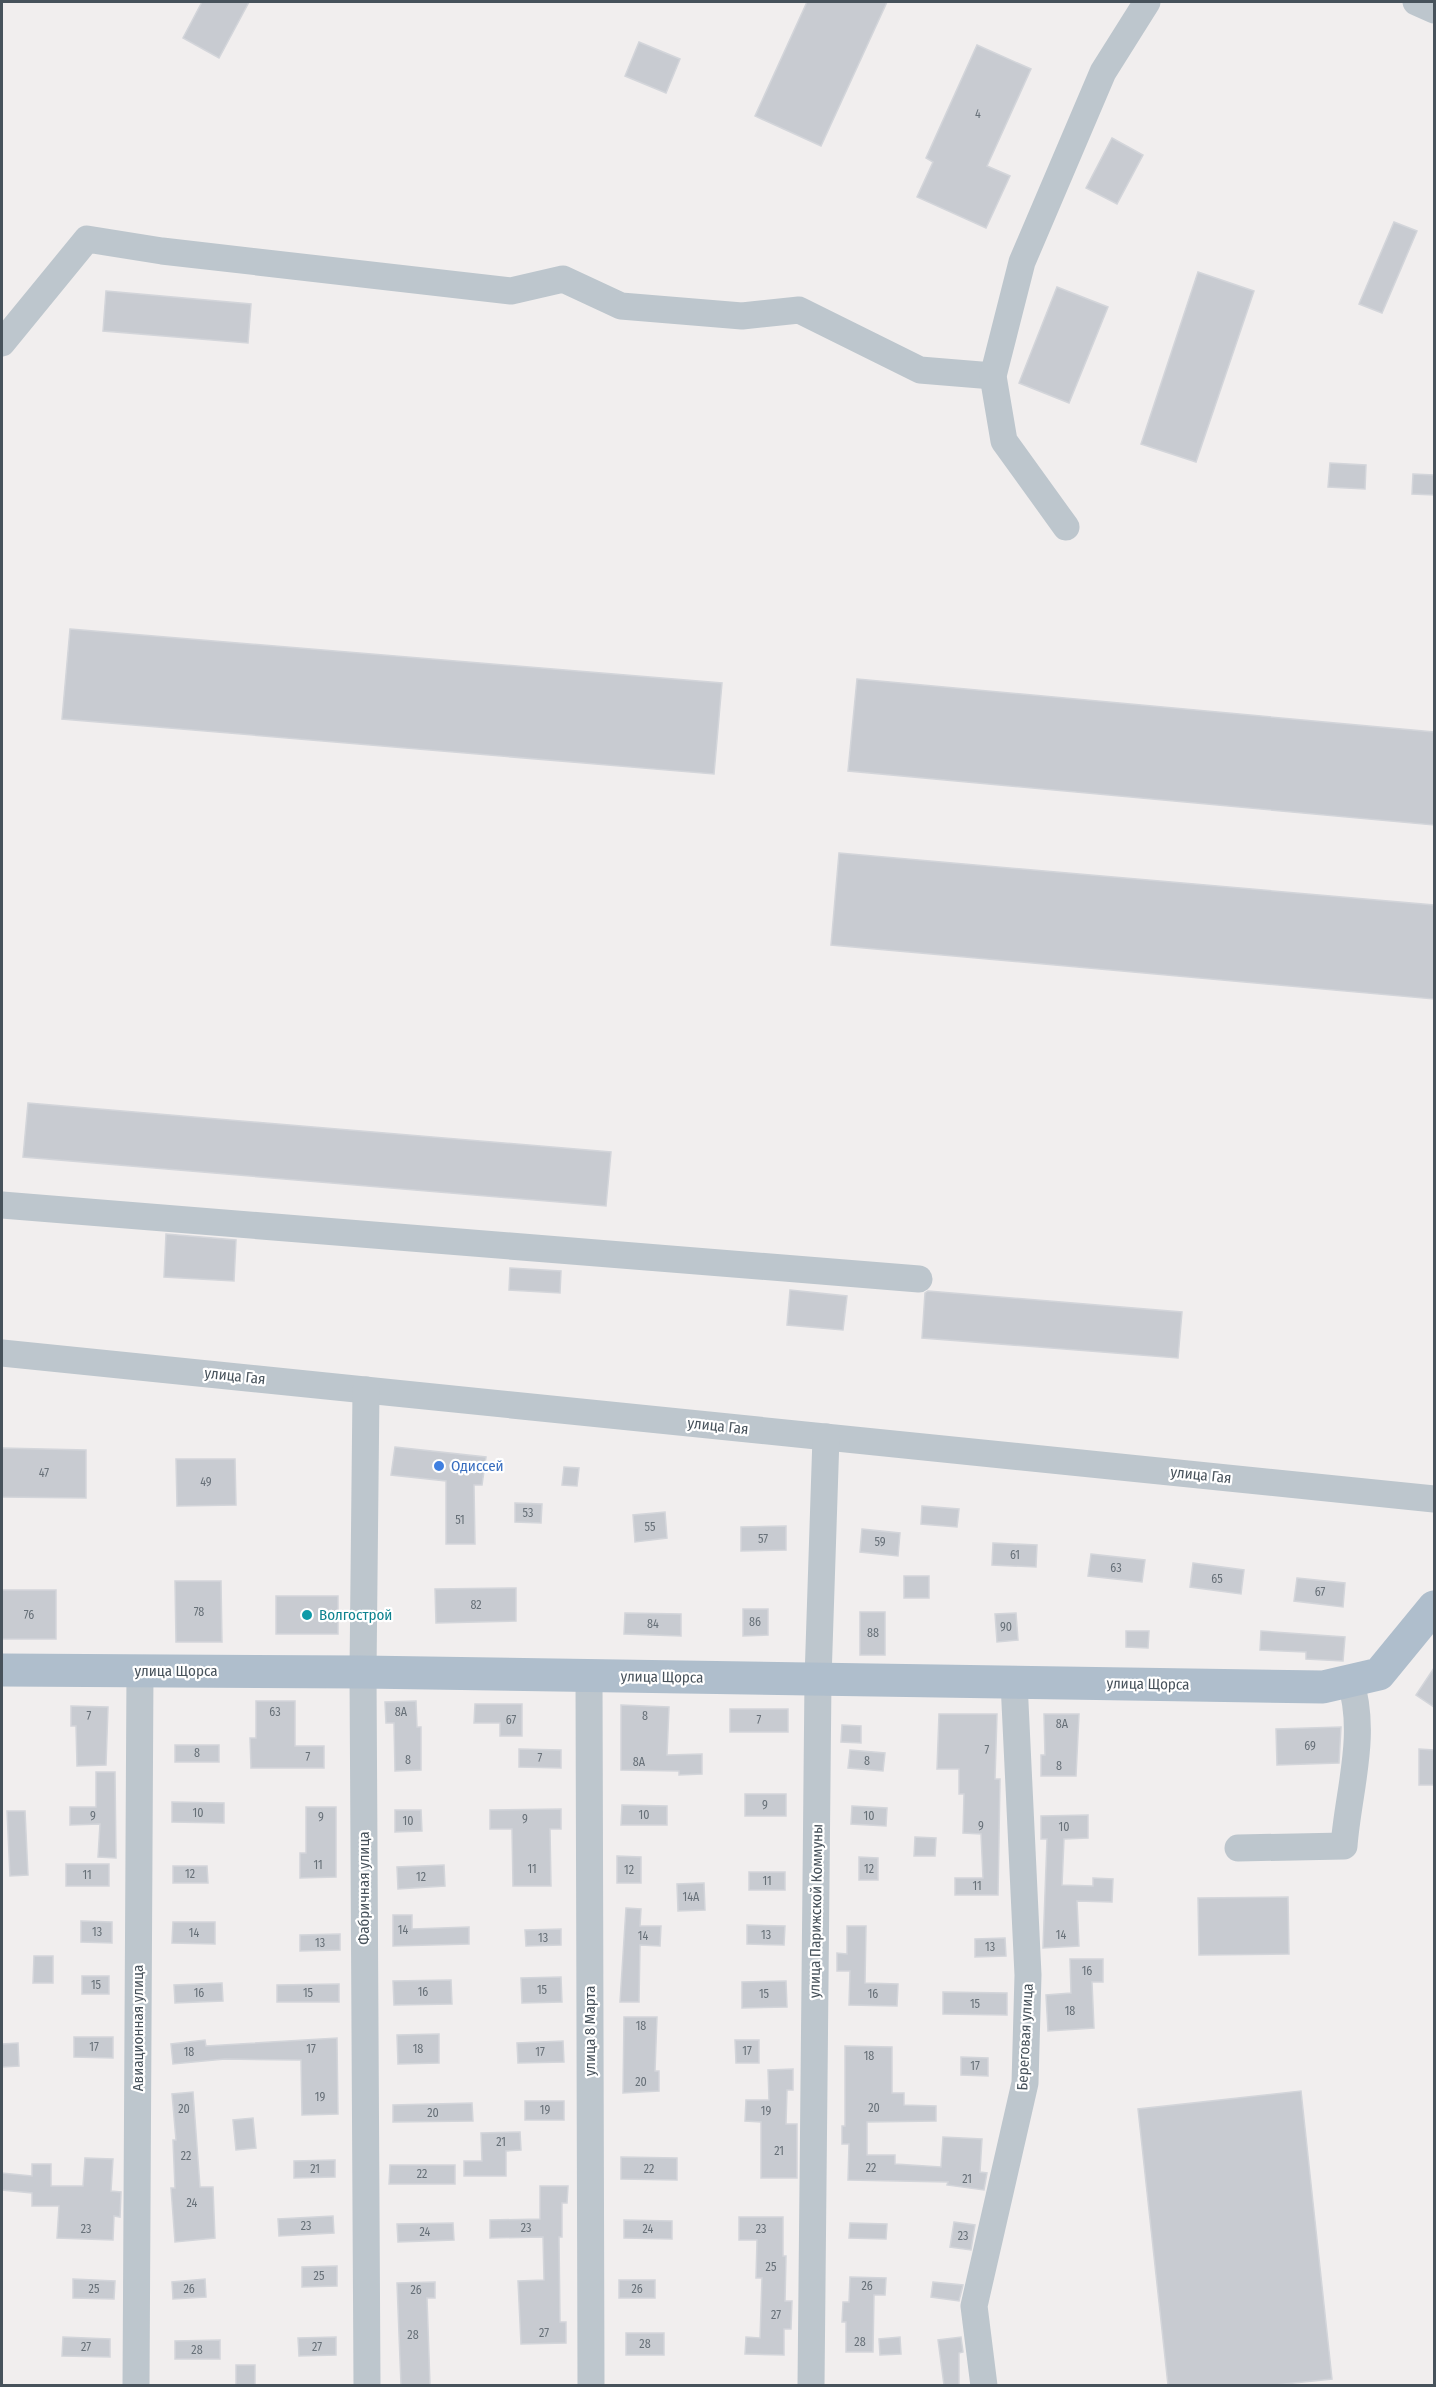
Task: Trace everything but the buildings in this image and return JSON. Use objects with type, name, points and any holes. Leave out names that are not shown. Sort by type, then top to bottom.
[{"type":"main road","name":"улица Щорса","points":[[2,1670],[363,1672],[1014,1682],[1337,1683],[1379,1674],[1434,1607]]},
{"type":"street","points":[[1066,527],[1004,441],[993,375],[1022,262],[1103,72],[1146,2]]},
{"type":"street","points":[[1416,2],[1434,10]]},
{"type":"street","points":[[2,343],[87,239],[162,251],[511,291],[563,279],[621,306],[742,316],[799,310],[920,370],[993,375]]},
{"type":"street","points":[[2,1205],[919,1279]]},
{"type":"street","name":"улица Гая","points":[[2,1353],[1434,1499]]},
{"type":"street","name":"Фабричная улица","points":[[366,1390],[363,1672],[367,2385]]},
{"type":"street","name":"улица Парижской Коммуны","points":[[811,2385],[818,1679],[826,1437]]},
{"type":"street","name":"Авиационная улица","points":[[136,2385],[140,1671]]},
{"type":"street","name":"улица 8 Марта","points":[[589,1676],[591,2385]]},
{"type":"street","name":"Береговая улица","points":[[984,2385],[974,2306],[1025,2083],[1028,1975],[1014,1682]]},
{"type":"street","points":[[1238,1848],[1344,1846],[1347,1807],[1356,1770],[1357,1701],[1337,1683]]},
{"type":"place","name":"Одиссей","points":[[439,1466]]},
{"type":"place","name":"Волгострой","points":[[307,1615]]}]
